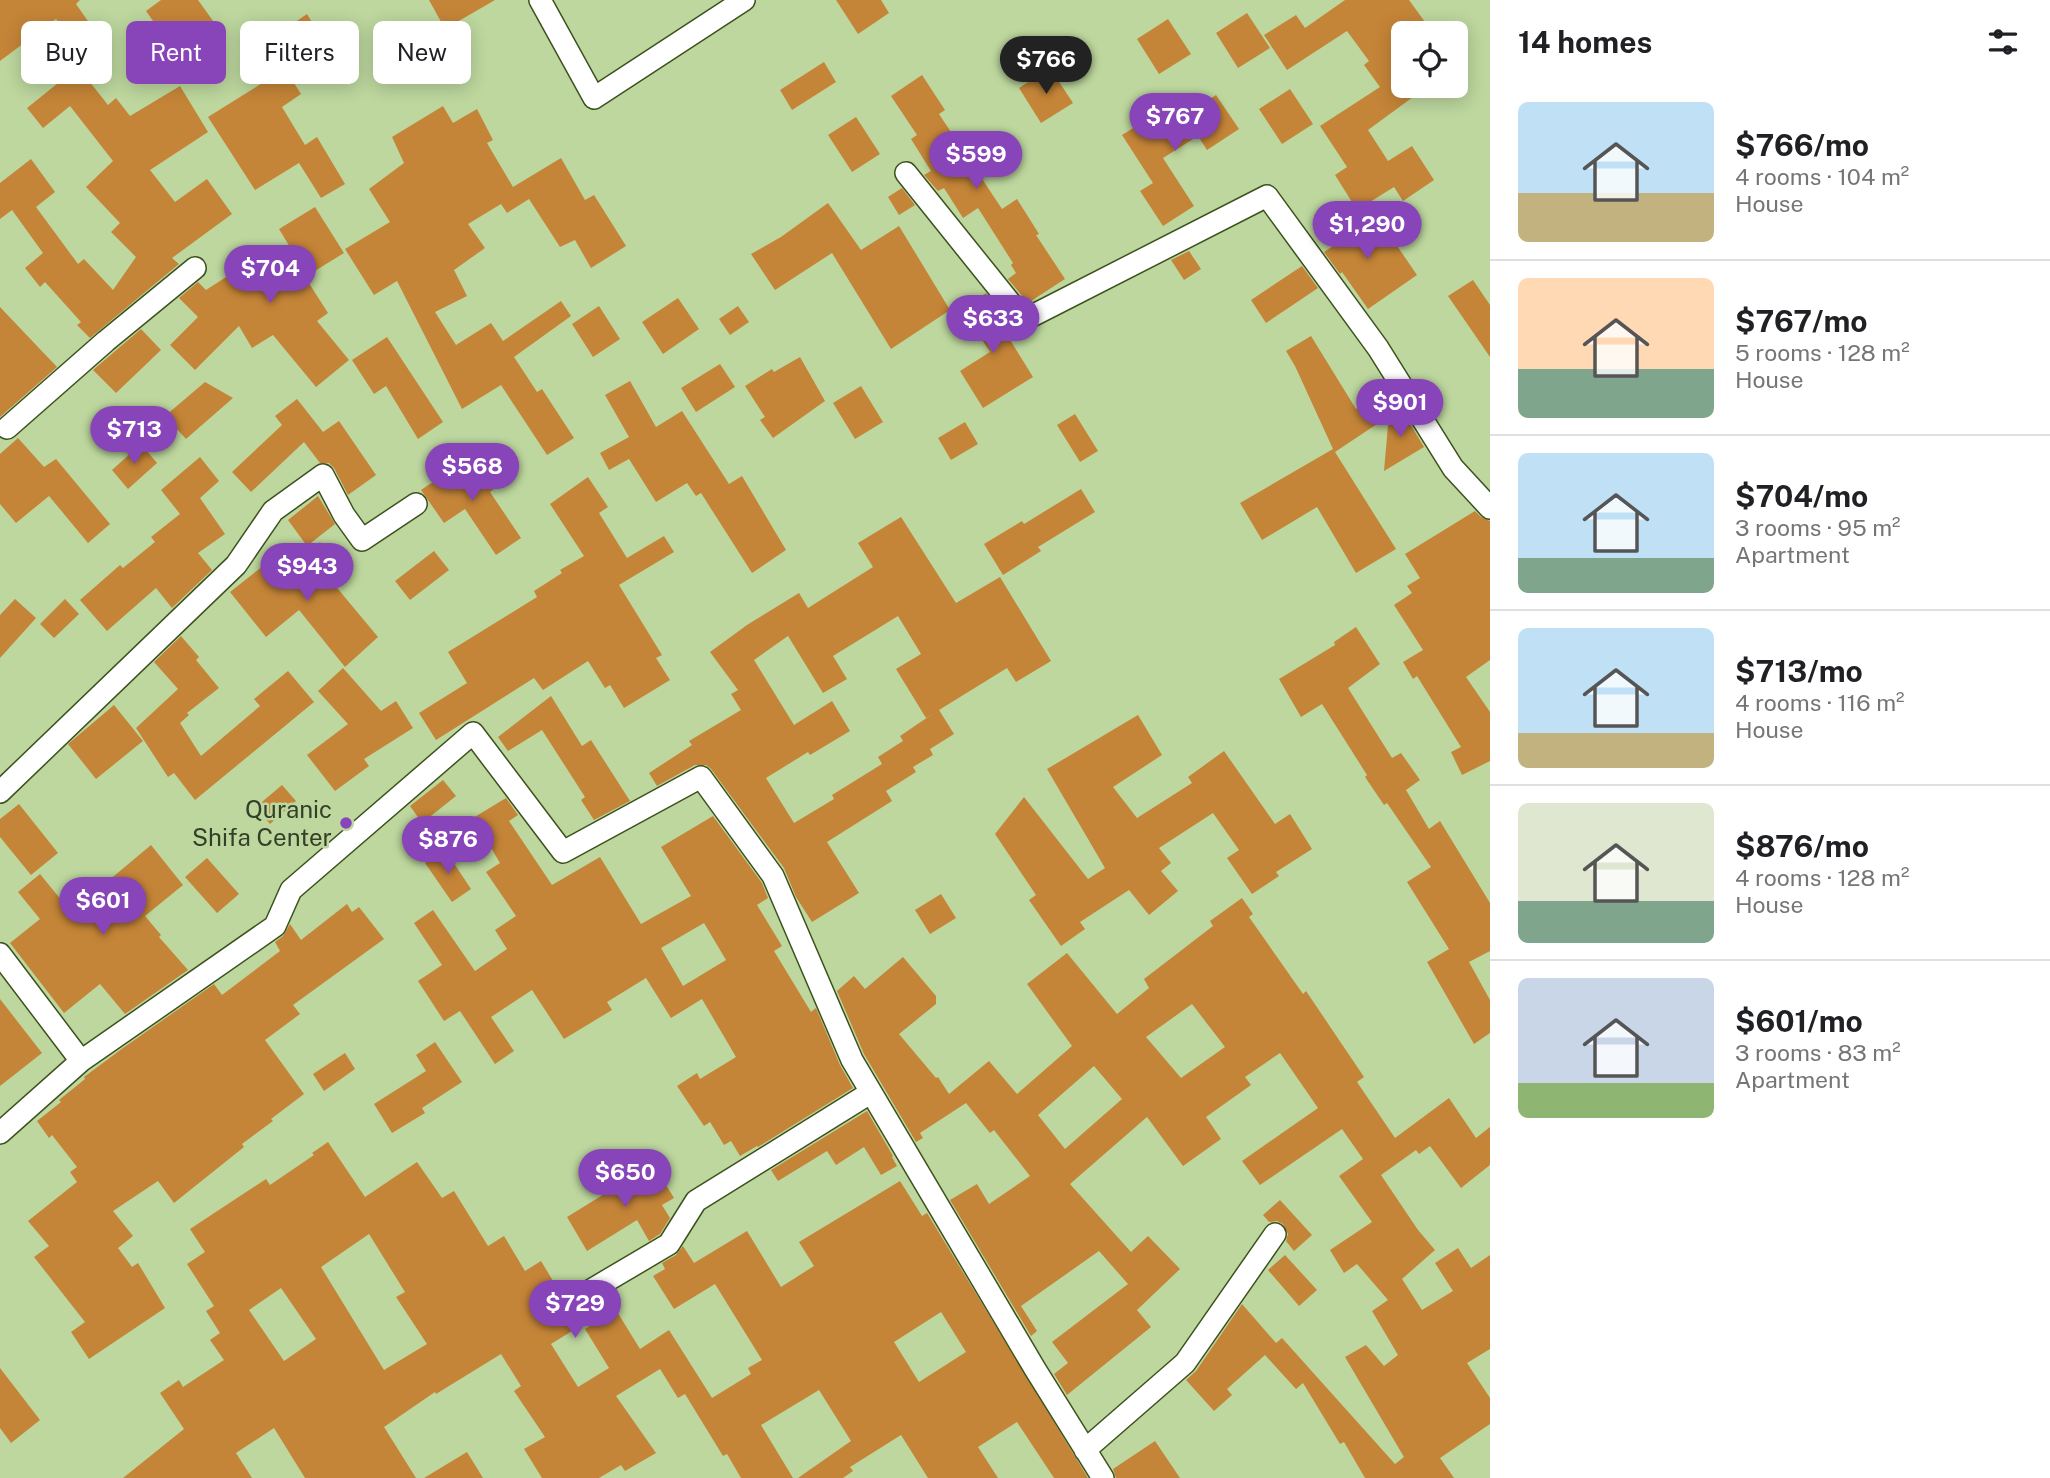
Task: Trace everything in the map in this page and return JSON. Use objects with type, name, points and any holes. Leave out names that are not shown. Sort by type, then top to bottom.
[{"type":"street","points":[[540,0],[594,99],[744,0]]},
{"type":"street","points":[[906,173],[1024,320],[1267,196],[1378,348],[1453,468],[1490,508]]},
{"type":"street","points":[[3,427],[195,268]]},
{"type":"street","points":[[0,792],[236,565],[273,511],[323,475],[344,515],[362,540],[415,504]]},
{"type":"street","points":[[0,1133],[81,1061],[275,926],[291,890],[473,733],[563,852],[701,777],[773,876],[852,1060],[870,1093],[1103,1478]]},
{"type":"street","points":[[0,954],[81,1061]]},
{"type":"street","points":[[586,1293],[669,1244],[696,1201],[870,1093]]},
{"type":"street","points":[[1085,1450],[1185,1363],[1275,1234]]},
{"type":"building","points":[[0,0],[80,0],[76,4],[88,21],[21,21],[21,45],[0,61]]},
{"type":"building","points":[[161,0],[198,0],[213,21],[153,21],[146,11]]},
{"type":"building","points":[[429,0],[495,0],[459,21],[441,21]]},
{"type":"building","points":[[836,0],[881,0],[889,13],[858,34]]},
{"type":"building","points":[[1345,0],[1409,0],[1424,21],[1391,21],[1391,98],[1412,98],[1368,130],[1388,161],[1412,146],[1434,180],[1403,201],[1394,187],[1357,210],[1335,175],[1347,167],[1320,126],[1380,87],[1364,65],[1369,61],[1347,31],[1287,70],[1264,35],[1296,15],[1305,28]]},
{"type":"building","points":[[1247,13],[1270,48],[1238,68],[1216,33]]},
{"type":"building","points":[[307,14],[311,21],[297,21]]},
{"type":"building","points":[[1168,19],[1191,54],[1159,74],[1137,39]]},
{"type":"building","points":[[824,62],[836,82],[792,110],[780,90]]},
{"type":"building","points":[[1050,68],[1073,103],[1041,123],[1019,88]]},
{"type":"building","points":[[922,75],[945,110],[939,114],[1002,209],[1017,199],[1039,234],[1036,235],[1065,279],[1028,303],[1008,279],[1016,273],[1011,265],[1013,263],[978,208],[963,218],[944,188],[938,191],[924,175],[931,171],[911,139],[917,135],[891,96]]},
{"type":"building","points":[[57,84],[91,84],[108,105],[116,98],[130,116],[180,86],[208,132],[150,170],[175,202],[207,179],[232,214],[172,258],[179,264],[90,338],[77,325],[81,322],[45,282],[40,287],[25,268],[43,253],[12,210],[0,219],[0,183],[31,159],[55,192],[36,207],[78,264],[84,259],[113,290],[136,257],[111,232],[120,223],[86,187],[113,161],[70,106],[43,128],[27,108]]},
{"type":"building","points":[[261,84],[295,84],[301,94],[282,107],[305,145],[317,137],[345,184],[321,198],[299,163],[255,190],[208,117]]},
{"type":"building","points":[[1290,89],[1313,124],[1282,144],[1259,109]]},
{"type":"building","points":[[1216,95],[1239,129],[1207,150],[1198,136],[1163,158],[1194,206],[1163,226],[1140,191],[1153,183],[1122,135],[1154,115],[1163,130]]},
{"type":"building","points":[[443,106],[453,123],[477,109],[493,140],[487,143],[513,187],[561,158],[585,200],[594,195],[626,246],[591,268],[575,240],[560,247],[529,199],[507,213],[501,204],[468,224],[485,248],[454,270],[467,296],[435,312],[456,345],[491,323],[503,341],[561,301],[571,316],[514,357],[537,392],[542,389],[574,438],[547,455],[501,385],[462,409],[397,281],[374,295],[345,249],[390,222],[369,189],[404,163],[392,137]]},
{"type":"building","points":[[856,117],[880,154],[852,172],[828,135]]},
{"type":"building","points":[[902,188],[915,205],[899,215],[888,197]]},
{"type":"building","points":[[828,203],[861,250],[899,226],[950,310],[891,349],[832,253],[775,290],[751,254],[781,237]]},
{"type":"building","points":[[315,207],[344,253],[305,277],[328,313],[317,321],[349,360],[316,387],[273,335],[252,348],[239,326],[195,370],[170,345],[198,317],[179,298],[198,282],[206,290],[262,254],[274,271],[296,257],[279,229]]},
{"type":"building","points":[[1351,212],[1377,247],[1391,237],[1417,275],[1368,309],[1324,252],[1333,246],[1323,233]]},
{"type":"building","points":[[1189,251],[1201,269],[1184,280],[1171,260]]},
{"type":"building","points":[[1302,266],[1318,288],[1266,323],[1251,300]]},
{"type":"building","points":[[1473,280],[1490,305],[1490,357],[1448,296]]},
{"type":"building","points":[[986,293],[1011,325],[1004,330],[1033,377],[983,408],[960,371],[990,352],[962,309]]},
{"type":"building","points":[[678,298],[699,329],[663,354],[642,322]]},
{"type":"building","points":[[599,306],[620,339],[593,357],[572,324]]},
{"type":"building","points":[[738,306],[749,322],[730,335],[719,319]]},
{"type":"building","points":[[0,307],[57,367],[0,417]]},
{"type":"building","points":[[141,329],[161,350],[116,393],[93,370]]},
{"type":"building","points":[[1311,336],[1356,409],[1370,400],[1383,420],[1335,452],[1396,549],[1356,573],[1317,507],[1262,540],[1240,503],[1333,449],[1286,351]]},
{"type":"building","points":[[387,337],[443,422],[418,439],[386,386],[374,394],[352,360]]},
{"type":"building","points":[[800,357],[825,401],[773,438],[760,420],[765,417],[745,386],[772,369],[774,372]]},
{"type":"building","points":[[720,364],[735,387],[696,412],[681,388]]},
{"type":"building","points":[[630,381],[656,427],[682,411],[729,484],[742,476],[786,550],[752,573],[701,493],[696,496],[687,483],[656,502],[629,459],[609,470],[600,453],[629,437],[605,395]]},
{"type":"building","points":[[205,382],[233,398],[186,439],[165,416]]},
{"type":"building","points":[[861,386],[883,422],[855,439],[833,403]]},
{"type":"building","points":[[297,399],[323,432],[339,421],[376,475],[348,495],[334,468],[329,463],[320,463],[304,442],[251,492],[232,472],[282,425],[275,416]]},
{"type":"building","points":[[1400,407],[1424,447],[1384,471],[1389,414]]},
{"type":"building","points":[[1075,414],[1098,451],[1080,462],[1057,425]]},
{"type":"building","points":[[965,422],[978,444],[951,460],[938,438]]},
{"type":"building","points":[[18,438],[44,467],[56,459],[110,524],[88,543],[49,496],[16,523],[0,504],[0,454]]},
{"type":"building","points":[[141,444],[157,463],[128,489],[112,470]]},
{"type":"building","points":[[473,455],[495,488],[490,492],[521,538],[496,555],[465,509],[444,523],[421,490]]},
{"type":"building","points":[[200,457],[219,481],[200,498],[225,534],[198,553],[212,570],[172,608],[156,588],[107,631],[80,600],[120,565],[123,568],[155,542],[151,537],[180,514],[161,490]]},
{"type":"building","points":[[588,477],[608,507],[599,513],[627,558],[664,536],[674,552],[619,585],[662,655],[656,658],[670,680],[624,708],[610,685],[605,688],[588,661],[543,690],[534,678],[436,740],[419,713],[467,683],[448,652],[537,597],[534,591],[562,573],[560,570],[584,556],[550,504]]},
{"type":"building","points":[[1081,489],[1095,512],[1038,547],[1041,551],[1003,575],[984,544],[1022,521],[1024,524]]},
{"type":"building","points":[[318,496],[335,524],[307,546],[288,520]]},
{"type":"building","points":[[1475,511],[1490,521],[1490,660],[1466,677],[1490,712],[1490,761],[1462,775],[1451,752],[1461,747],[1417,676],[1413,679],[1403,662],[1423,650],[1394,605],[1412,593],[1407,586],[1420,578],[1405,554]]},
{"type":"building","points":[[901,517],[956,603],[1000,577],[1051,661],[1016,682],[1007,668],[939,710],[954,734],[930,749],[933,755],[913,767],[916,772],[886,791],[892,801],[827,842],[859,893],[812,922],[796,897],[784,868],[711,769],[706,765],[695,765],[657,786],[649,773],[692,745],[689,741],[741,710],[731,694],[738,690],[710,652],[799,593],[808,608],[873,567],[858,543]],"holes":[[[898,616],[921,654],[896,669],[926,718],[934,713],[900,736],[903,741],[878,757],[882,764],[832,795],[834,799],[794,823],[766,778],[808,752],[810,755],[850,731],[832,701],[794,725],[754,660],[788,636],[823,693],[847,679],[833,656]]]},
{"type":"building","points":[[320,542],[345,574],[333,583],[378,637],[345,667],[299,610],[266,637],[230,592],[268,562],[279,576]]},
{"type":"building","points":[[434,551],[449,570],[410,600],[395,581]]},
{"type":"building","points":[[15,599],[36,618],[0,658],[0,615]]},
{"type":"building","points":[[65,599],[79,614],[54,638],[40,624]]},
{"type":"building","points":[[1356,627],[1380,664],[1348,688],[1392,758],[1401,753],[1420,780],[1406,790],[1429,829],[1440,821],[1490,903],[1490,951],[1469,962],[1490,1000],[1490,1033],[1474,1044],[1427,962],[1449,949],[1407,882],[1431,867],[1387,803],[1384,805],[1365,777],[1367,775],[1322,704],[1301,717],[1279,679],[1335,645],[1334,642]]},
{"type":"building","points":[[181,636],[199,657],[196,660],[219,688],[187,713],[189,715],[180,723],[201,756],[260,706],[254,699],[288,671],[314,702],[195,800],[174,773],[168,777],[136,728],[178,689],[154,662]]},
{"type":"building","points":[[343,668],[381,711],[396,701],[413,728],[364,759],[369,766],[335,791],[307,755],[348,724],[318,691]]},
{"type":"building","points":[[551,696],[582,746],[591,740],[630,801],[594,820],[581,800],[585,797],[542,730],[508,751],[498,737]]},
{"type":"building","points":[[114,705],[143,741],[96,779],[68,744]]},
{"type":"building","points":[[1138,715],[1162,755],[1113,787],[1137,818],[1192,783],[1188,777],[1224,751],[1275,824],[1290,814],[1312,849],[1276,872],[1279,876],[1252,894],[1227,858],[1239,850],[1213,813],[1159,848],[1171,863],[1161,871],[1178,891],[1149,915],[1129,890],[1080,922],[1085,929],[1061,946],[1029,900],[1036,895],[995,834],[1024,797],[1088,879],[1105,868],[1047,769]]},
{"type":"building","points":[[443,780],[456,796],[422,823],[410,806]]},
{"type":"building","points":[[282,785],[296,801],[270,824],[256,807]]},
{"type":"building","points":[[506,798],[518,815],[509,821],[552,885],[600,857],[641,924],[691,896],[661,847],[713,816],[762,883],[768,898],[757,905],[782,946],[774,951],[811,1012],[816,1008],[840,1065],[853,1088],[740,1156],[731,1141],[724,1145],[710,1122],[704,1126],[677,1086],[697,1073],[700,1079],[736,1057],[702,999],[671,1018],[646,978],[607,1002],[612,1010],[564,1039],[532,990],[491,1017],[514,1051],[495,1064],[460,1011],[444,1021],[418,981],[442,965],[414,923],[433,910],[475,971],[507,949],[495,930],[516,916],[486,872],[500,863],[473,818]],"holes":[[[704,923],[726,960],[683,986],[661,948]]]},
{"type":"building","points":[[19,804],[58,853],[31,875],[0,837],[0,819]]},
{"type":"building","points":[[151,845],[183,885],[145,916],[161,935],[159,937],[188,970],[125,1014],[100,984],[64,1013],[10,943],[40,919],[18,892],[40,874],[71,912]]},
{"type":"building","points":[[445,850],[471,889],[452,902],[425,863]]},
{"type":"building","points":[[207,858],[239,894],[217,913],[185,877]]},
{"type":"building","points":[[941,894],[956,918],[930,934],[915,910]]},
{"type":"building","points":[[1242,898],[1253,914],[1249,917],[1303,994],[1306,991],[1364,1077],[1357,1082],[1395,1138],[1449,1098],[1476,1138],[1490,1127],[1490,1165],[1461,1188],[1430,1146],[1419,1154],[1416,1150],[1381,1175],[1418,1230],[1435,1250],[1402,1279],[1422,1310],[1453,1291],[1435,1263],[1458,1248],[1471,1268],[1490,1255],[1490,1349],[1467,1363],[1490,1398],[1490,1424],[1440,1458],[1454,1478],[1365,1478],[1344,1442],[1340,1444],[1303,1383],[1296,1389],[1265,1355],[1227,1389],[1232,1395],[1214,1411],[1186,1380],[1196,1371],[1242,1304],[1276,1343],[1282,1338],[1395,1464],[1404,1457],[1345,1357],[1366,1345],[1384,1366],[1398,1355],[1372,1311],[1388,1300],[1357,1264],[1344,1273],[1330,1250],[1372,1222],[1339,1176],[1363,1159],[1342,1129],[1260,1185],[1242,1161],[1318,1108],[1280,1053],[1245,1077],[1251,1085],[1206,1117],[1221,1139],[1183,1166],[1147,1117],[1070,1184],[1131,1252],[1148,1236],[1180,1269],[1137,1310],[1151,1327],[1067,1395],[1054,1374],[1068,1363],[1052,1342],[1128,1284],[1099,1251],[1021,1306],[1037,1331],[1031,1336],[950,1200],[977,1184],[989,1204],[1030,1176],[994,1130],[990,1133],[966,1103],[920,1133],[923,1138],[916,1142],[864,1054],[837,991],[854,976],[865,989],[903,957],[936,996],[936,1004],[899,1034],[936,1078],[938,1077],[949,1094],[989,1061],[1017,1094],[1072,1046],[1027,984],[1067,953],[1117,1014],[1149,988],[1144,979],[1213,926],[1210,921]],"holes":[[[1192,1004],[1225,1047],[1181,1078],[1146,1037]],[[1094,1066],[1122,1099],[1065,1149],[1038,1115]]]},
{"type":"building","points":[[347,904],[352,912],[359,907],[384,939],[293,1005],[300,1014],[265,1040],[304,1094],[174,1203],[158,1181],[113,1211],[133,1236],[118,1248],[132,1267],[138,1263],[165,1308],[89,1359],[71,1332],[85,1322],[34,1257],[49,1246],[28,1221],[77,1182],[70,1172],[77,1167],[52,1135],[49,1138],[37,1121],[61,1102],[59,1100],[85,1079],[84,1077],[214,984],[222,995],[280,951],[275,942],[283,936],[290,924],[301,940]]},
{"type":"building","points":[[0,999],[42,1053],[0,1086]]},
{"type":"building","points":[[435,1042],[462,1082],[422,1108],[425,1113],[392,1133],[374,1104],[426,1071],[416,1055]]},
{"type":"building","points":[[345,1053],[355,1069],[324,1091],[313,1074]]},
{"type":"building","points":[[867,1111],[897,1166],[881,1175],[864,1147],[836,1165],[827,1151],[778,1181],[771,1170]]},
{"type":"building","points":[[328,1142],[365,1197],[417,1162],[442,1198],[454,1191],[488,1246],[504,1236],[525,1271],[541,1261],[580,1326],[551,1344],[578,1387],[609,1368],[585,1329],[616,1310],[640,1349],[669,1330],[712,1398],[751,1374],[748,1368],[762,1360],[715,1284],[674,1309],[653,1276],[665,1269],[662,1263],[676,1255],[683,1246],[694,1263],[747,1231],[781,1287],[814,1266],[799,1242],[900,1181],[922,1216],[927,1213],[1088,1478],[1054,1478],[1017,1422],[978,1447],[998,1478],[928,1478],[901,1435],[850,1467],[853,1471],[843,1478],[798,1478],[851,1441],[819,1390],[761,1425],[793,1478],[741,1478],[727,1454],[723,1456],[685,1394],[678,1398],[660,1369],[616,1396],[656,1453],[625,1471],[621,1465],[599,1478],[542,1478],[524,1449],[545,1437],[514,1391],[521,1386],[501,1354],[436,1394],[435,1392],[384,1427],[416,1478],[305,1478],[274,1428],[236,1453],[252,1478],[123,1478],[184,1429],[160,1393],[179,1380],[183,1387],[224,1360],[210,1340],[220,1333],[206,1311],[214,1306],[187,1264],[205,1252],[190,1229],[266,1179],[270,1185],[314,1155],[312,1153]],"holes":[[[369,1234],[405,1292],[396,1297],[427,1344],[384,1370],[321,1267]],[[281,1288],[316,1339],[284,1361],[249,1310]],[[941,1312],[966,1352],[919,1382],[894,1342]]]},
{"type":"building","points":[[653,1164],[674,1198],[662,1205],[670,1218],[660,1234],[649,1241],[637,1220],[587,1251],[567,1217]]},
{"type":"building","points":[[1280,1200],[1312,1235],[1294,1251],[1286,1241],[1288,1234],[1283,1224],[1277,1221],[1269,1222],[1263,1215]]},
{"type":"building","points":[[1285,1255],[1317,1290],[1299,1306],[1268,1270]]},
{"type":"building","points":[[0,1368],[40,1420],[11,1443],[0,1428]]},
{"type":"building","points":[[1155,1441],[1180,1478],[1116,1478],[1113,1469]]},
{"type":"building","points":[[467,1452],[483,1478],[424,1478]]},
{"type":"place","name":"Quranic Shifa Center","points":[[346,823]]}]
